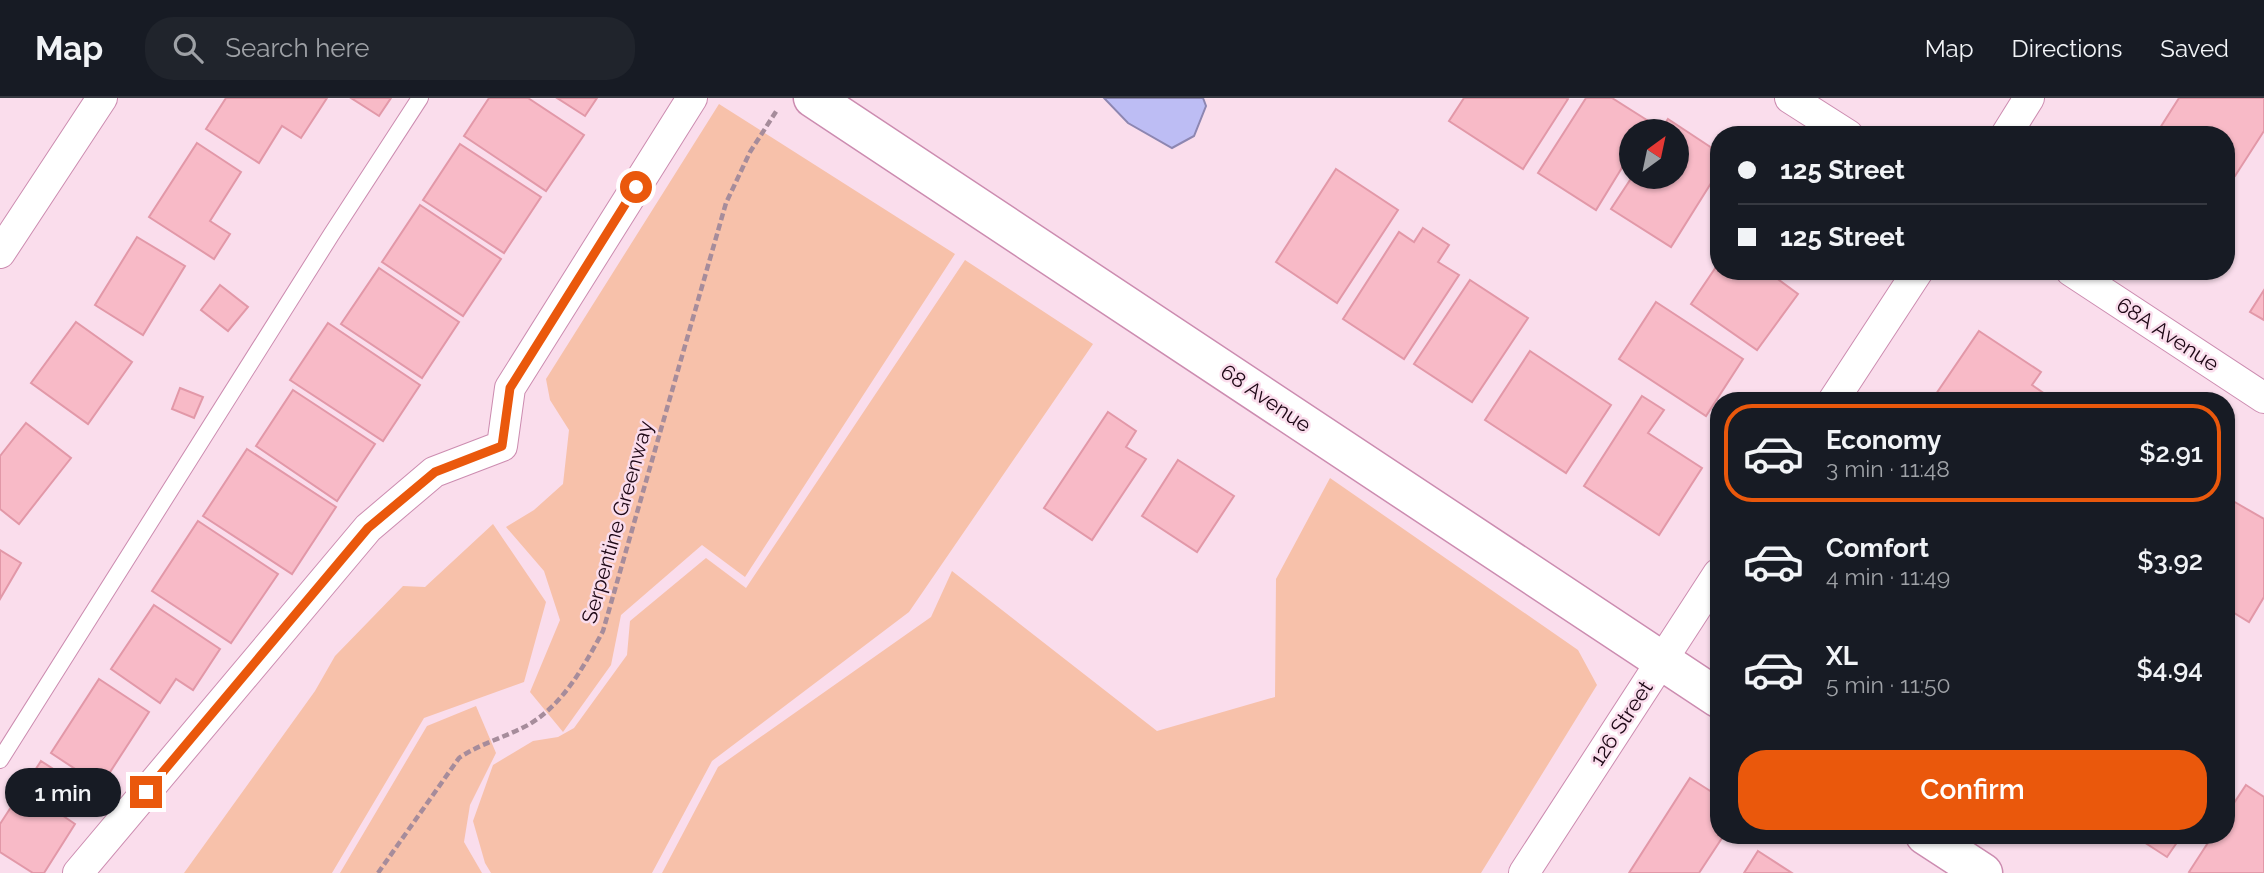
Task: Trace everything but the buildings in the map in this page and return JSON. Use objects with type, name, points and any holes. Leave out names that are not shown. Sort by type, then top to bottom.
[{"type":"street","points":[[0,253],[102,98]]},
{"type":"street","points":[[78,873],[368,528],[435,472],[502,446],[510,388],[692,98]]},
{"type":"street","points":[[1790,98],[1834,126]]},
{"type":"street","points":[[2012,126],[2029,98]]},
{"type":"street","name":"68 Avenue","points":[[796,102],[1710,693]]},
{"type":"street","points":[[1839,392],[1912,280]]},
{"type":"street","name":"68A Avenue","points":[[2085,280],[2264,398]]},
{"type":"street","name":"126 Street","points":[[1524,873],[1710,586]]},
{"type":"street","points":[[1939,844],[1983,873]]},
{"type":"lane","points":[[0,760],[420,98]]},
{"type":"path","name":"Serpentine Greenway","points":[[378,873],[459,758],[475,747],[527,725],[545,713],[569,688],[603,631],[726,202],[750,152],[796,102]]},
{"type":"shaded area","points":[[719,104],[955,254],[745,577],[702,545],[621,615],[611,665],[563,732],[530,692],[560,620],[544,571],[506,527],[534,510],[563,484],[569,430],[550,400],[546,379]]},
{"type":"shaded area","points":[[965,260],[1093,344],[909,612],[712,761],[652,873],[491,873],[485,863],[473,821],[493,765],[533,741],[558,737],[574,728],[627,655],[630,621],[706,558],[746,588]]},
{"type":"shaded area","points":[[1330,478],[1578,650],[1597,685],[1481,873],[662,873],[718,767],[931,617],[952,571],[1157,731],[1275,697],[1276,579]]},
{"type":"shaded area","points":[[493,524],[546,602],[524,682],[424,718],[332,873],[184,873],[315,691],[335,656],[403,586],[425,587]]},
{"type":"shaded area","points":[[476,706],[496,753],[470,805],[464,842],[482,873],[340,873],[427,726]]},
{"type":"water","points":[[1104,98],[1203,98],[1206,106],[1194,136],[1172,148],[1128,123]]},
{"type":"route","points":[[146,792],[368,528],[435,472],[502,446],[510,388],[636,187]]}]
